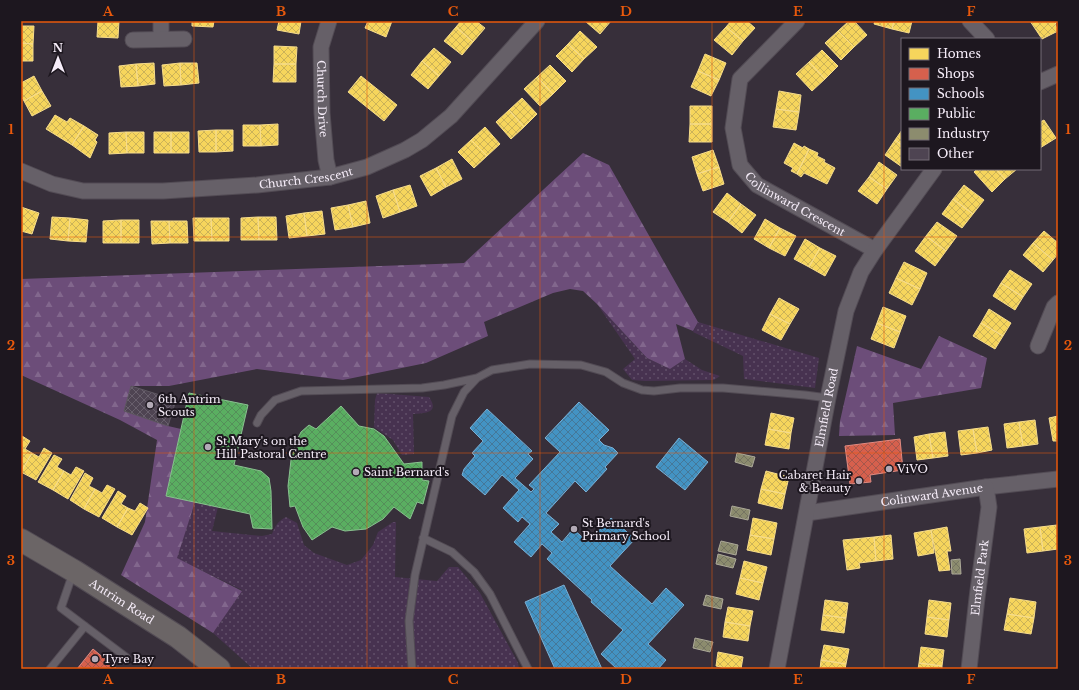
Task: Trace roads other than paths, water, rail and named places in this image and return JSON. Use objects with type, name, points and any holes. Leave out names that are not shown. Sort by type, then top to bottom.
[{"type":"main road","name":"Antrim Road","points":[[21,540],[74,571],[178,637],[211,667]]},
{"type":"street","points":[[161,21],[161,40]]},
{"type":"street","name":"Church Drive","points":[[329,21],[321,47],[322,113],[326,160],[330,176]]},
{"type":"street","name":"Church Crescent","points":[[21,171],[52,184],[83,191],[163,191],[257,185],[330,176],[367,167],[405,150],[422,140],[451,116],[536,21]]},
{"type":"street","name":"Collinward Crescent","points":[[797,21],[740,79],[733,128],[740,165],[757,186],[875,250]]},
{"type":"street","points":[[970,21],[986,38]]},
{"type":"street","points":[[133,40],[184,39]]},
{"type":"street","points":[[1041,82],[1058,74]]},
{"type":"street","name":"Elmfield Road","points":[[777,669],[828,398],[846,311],[861,272],[875,250],[933,170]]},
{"type":"street","points":[[1038,346],[1054,308],[1058,303]]},
{"type":"street","name":"Colinward Avenue","points":[[806,513],[986,487],[1058,479]]},
{"type":"street","name":"Elmfield Park","points":[[969,669],[989,507],[986,487]]},
{"type":"lane","points":[[257,423],[261,415],[275,400],[301,391],[422,388],[477,378],[492,370],[530,364],[581,365],[606,372],[623,383],[642,390],[654,391],[680,388],[723,388],[828,398]]},
{"type":"lane","points":[[412,669],[409,621],[415,574],[423,538],[452,416],[464,392],[477,378]]},
{"type":"lane","points":[[423,538],[452,552],[474,572],[490,594],[528,669]]},
{"type":"lane","points":[[74,571],[61,608],[126,658]]},
{"type":"lane","points":[[50,669],[85,626]]},
{"type":"place","name":"6th Antrim Scouts","points":[[150,405]]},
{"type":"place","name":"St Mary's on the Hill Pastoral Centre","points":[[208,447]]},
{"type":"place","name":"ViVO","points":[[889,469]]},
{"type":"place","name":"Saint Bernard's","points":[[356,472]]},
{"type":"place","name":"Cabaret Hair & Beauty","points":[[859,481]]},
{"type":"place","name":"St Bernard's Primary School","points":[[574,529]]},
{"type":"place","name":"Tyre Bay","points":[[95,659]]}]
